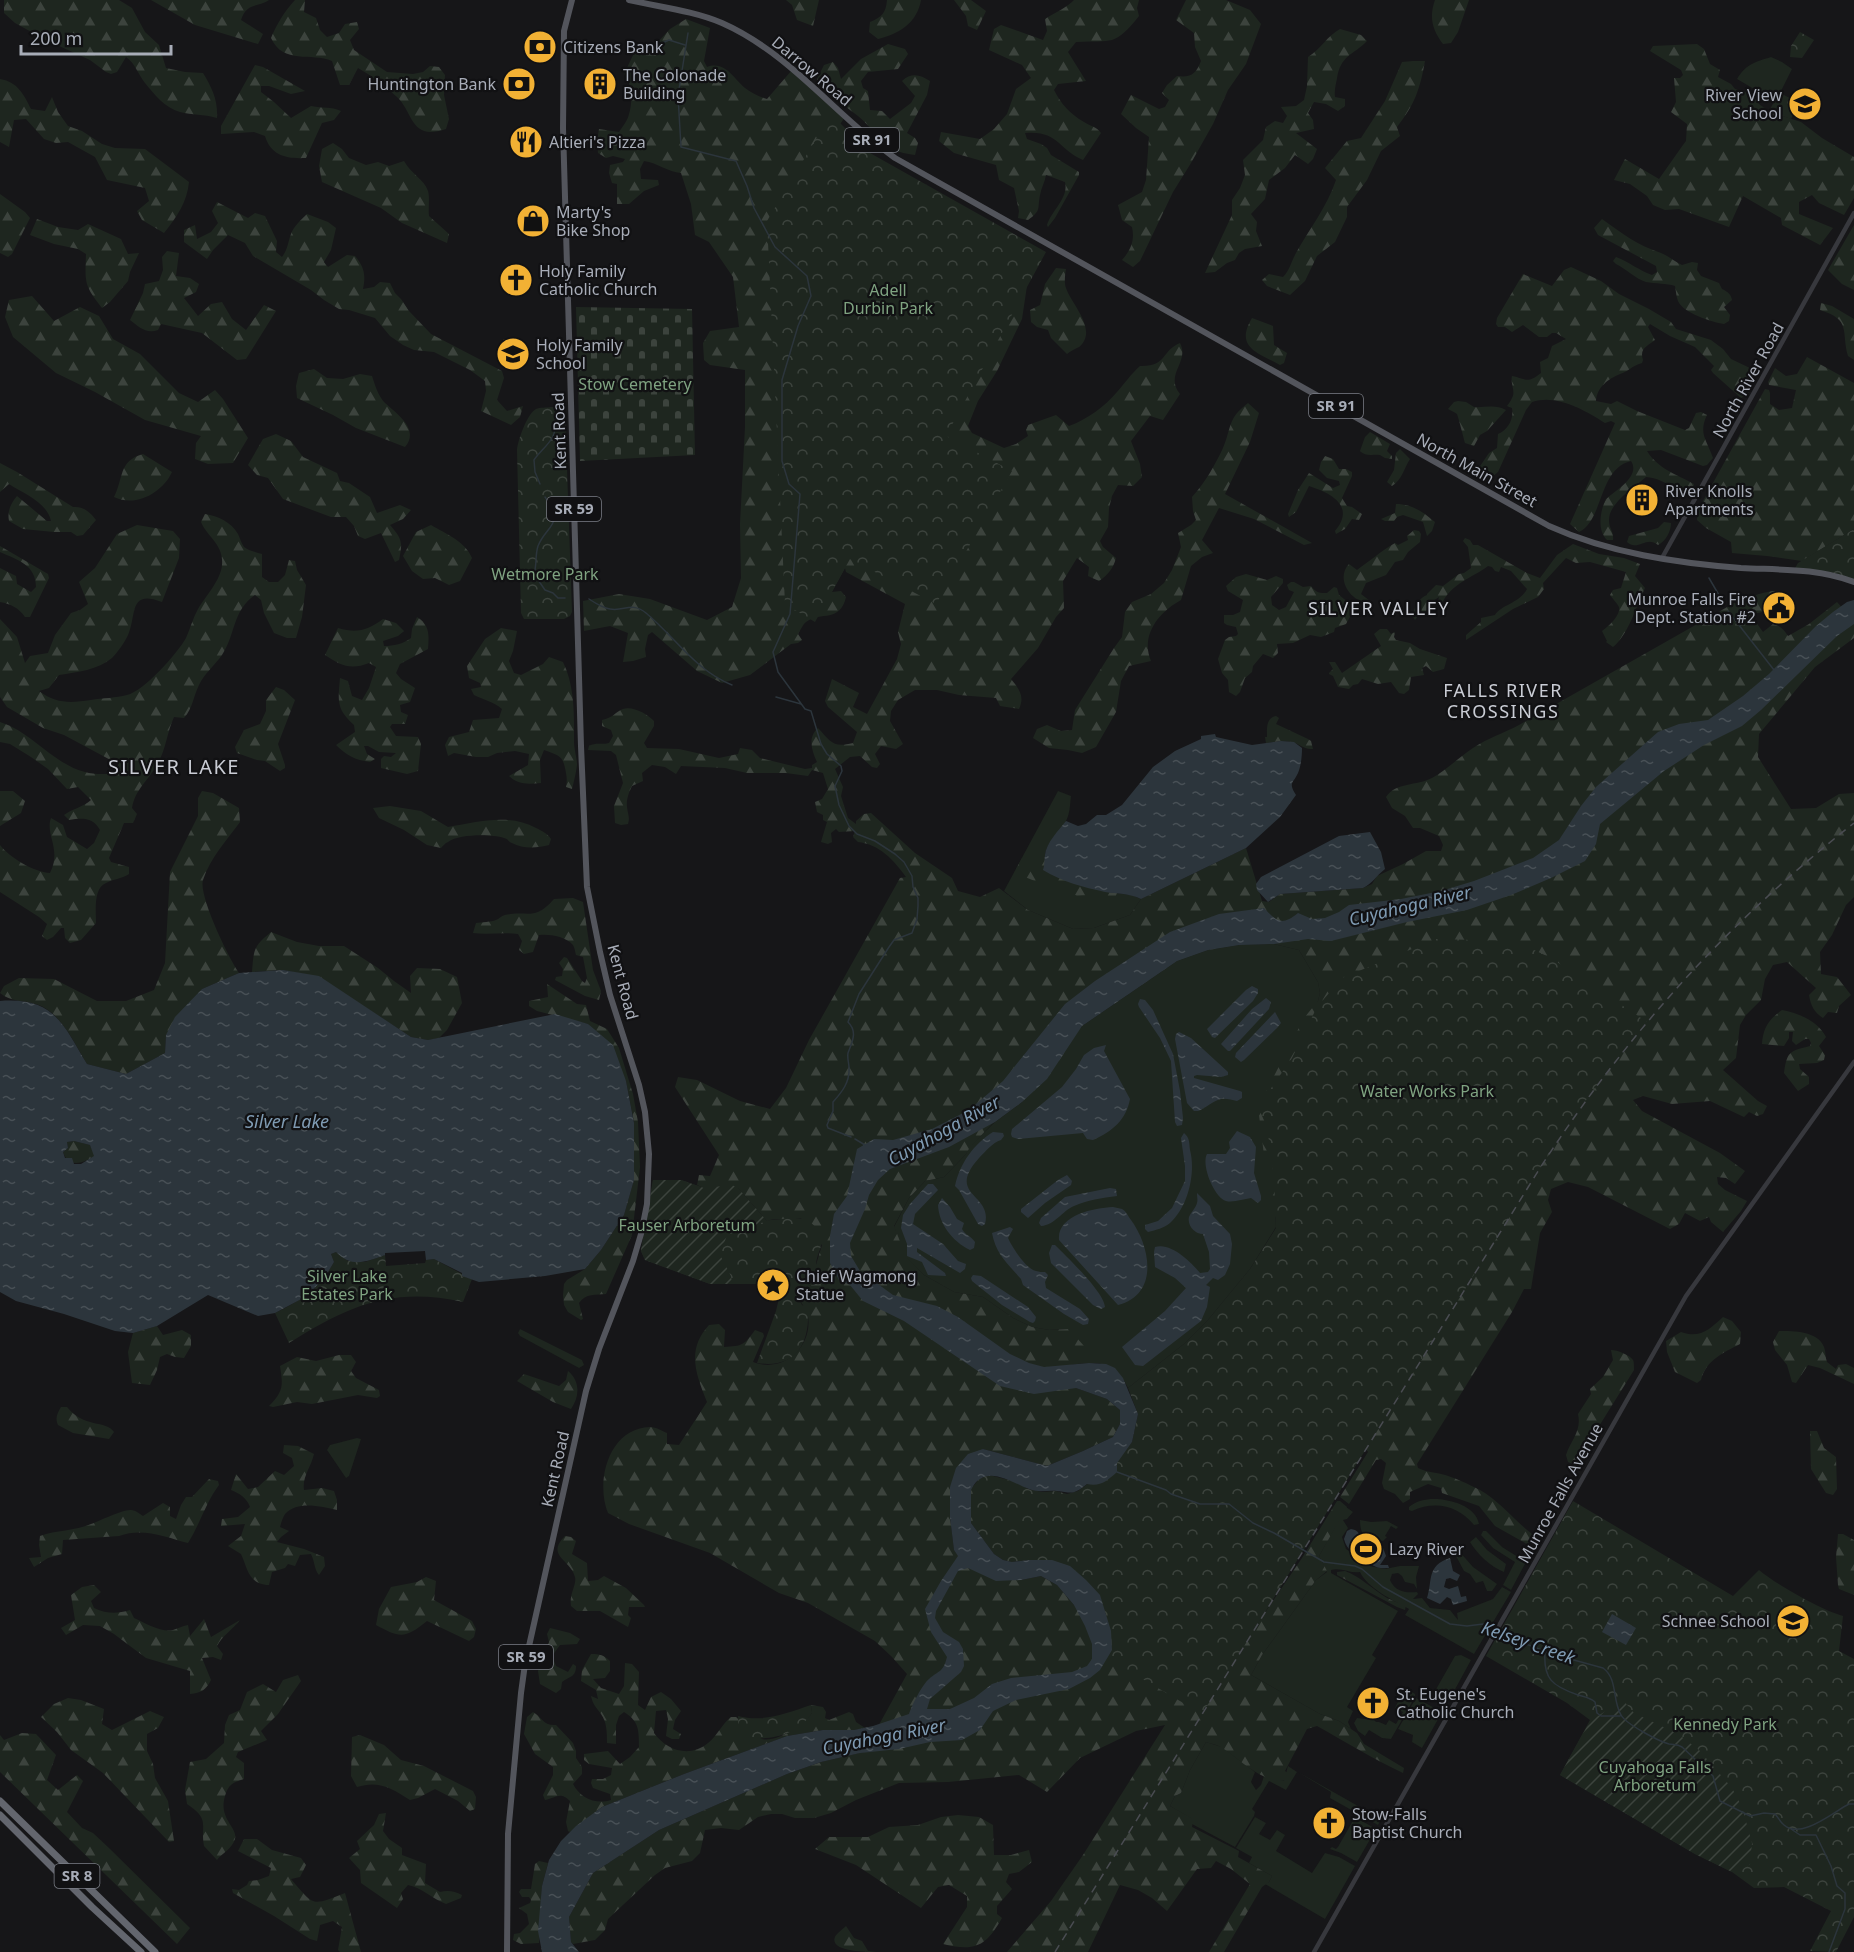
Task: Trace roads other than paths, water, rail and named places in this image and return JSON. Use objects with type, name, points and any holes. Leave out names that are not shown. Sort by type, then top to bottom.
[{"type":"highway","name":"SR 8","points":[[0,1800],[155,1952]]},
{"type":"highway","name":"SR 8","points":[[0,1815],[92,1907],[141,1952]]},
{"type":"main road","name":"Kent Road","points":[[507,1952],[508,1834],[520,1693],[525,1664],[586,1391],[599,1349],[633,1261],[647,1204],[649,1172],[649,1139],[645,1112],[639,1085],[610,995],[587,887],[563,128],[564,31],[572,0]]},
{"type":"main road","name":"Darrow Road","points":[[629,0],[700,15],[721,22],[746,35],[769,51],[895,158],[1119,284]]},
{"type":"main road","name":"North Main Street","points":[[1119,284],[1549,526],[1592,543],[1662,558],[1740,568],[1828,573],[1854,582]]},
{"type":"street","name":"North River Road","points":[[1662,558],[1854,213]]},
{"type":"street","name":"Munroe Falls Avenue","points":[[1314,1952],[1686,1296],[1854,1062]]},
{"type":"water","name":"Cuyahoga River","points":[[1854,600],[1854,624],[1837,636],[1742,726],[1704,745],[1664,771],[1600,824],[1596,844],[1585,861],[1511,895],[1467,910],[1331,941],[1308,939],[1274,944],[1239,945],[1208,950],[1177,961],[1082,1026],[1047,1079],[995,1122],[949,1147],[890,1169],[878,1180],[869,1195],[850,1243],[851,1256],[860,1271],[893,1295],[937,1306],[958,1317],[1010,1354],[1029,1363],[1044,1367],[1089,1363],[1106,1364],[1115,1368],[1123,1378],[1138,1414],[1132,1442],[1117,1463],[1117,1472],[1110,1478],[1100,1484],[1087,1484],[1076,1492],[1070,1493],[1033,1490],[998,1476],[986,1476],[979,1480],[971,1490],[971,1523],[994,1554],[1003,1560],[1012,1562],[1052,1560],[1070,1566],[1100,1595],[1111,1631],[1112,1650],[1100,1670],[1090,1678],[1069,1689],[1016,1700],[993,1711],[980,1730],[962,1740],[930,1742],[899,1749],[860,1753],[821,1762],[787,1774],[659,1830],[593,1873],[569,1917],[571,1942],[579,1952],[542,1952],[538,1931],[542,1886],[549,1860],[561,1841],[576,1826],[602,1807],[787,1736],[823,1730],[854,1730],[909,1714],[923,1686],[942,1669],[947,1657],[931,1632],[925,1609],[958,1556],[954,1550],[950,1517],[950,1487],[956,1468],[968,1454],[983,1449],[1047,1466],[1113,1437],[1120,1424],[1120,1410],[1107,1399],[1076,1388],[1034,1394],[1000,1386],[904,1321],[863,1301],[850,1285],[839,1280],[830,1263],[830,1236],[834,1214],[847,1196],[857,1149],[874,1139],[893,1140],[932,1129],[969,1110],[1003,1081],[1065,1004],[1095,981],[1170,932],[1219,914],[1264,908],[1280,921],[1288,920],[1298,913],[1312,919],[1325,918],[1349,905],[1401,899],[1441,891],[1533,858],[1559,840],[1596,787],[1658,732],[1679,724],[1708,720],[1743,696],[1769,674],[1816,626],[1847,602]],"holes":[[[968,1568],[996,1581],[1041,1576],[1057,1585],[1074,1605],[1085,1626],[1092,1644],[1092,1659],[1087,1666],[1072,1672],[1011,1678],[992,1684],[974,1698],[950,1709],[927,1709],[930,1699],[961,1672],[964,1666],[963,1649],[959,1642],[943,1632],[935,1618],[936,1611],[958,1571]]]},
{"type":"water","points":[[1215,734],[1216,737],[1252,745],[1281,741],[1294,742],[1302,748],[1300,767],[1292,785],[1296,795],[1280,817],[1246,848],[1141,899],[1081,886],[1043,870],[1048,846],[1066,821],[1078,826],[1086,824],[1097,815],[1106,815],[1122,805],[1153,767],[1175,751],[1201,739],[1201,736]]},
{"type":"water","points":[[1370,832],[1381,852],[1385,869],[1363,888],[1280,894],[1268,902],[1257,890],[1256,884],[1261,877],[1339,836]]},
{"type":"water","name":"Silver Lake","points":[[283,970],[319,976],[411,1037],[428,1040],[555,1014],[588,1024],[613,1045],[626,1081],[634,1123],[634,1180],[624,1215],[601,1250],[585,1269],[545,1276],[479,1282],[462,1276],[462,1273],[434,1259],[426,1260],[425,1251],[385,1253],[378,1258],[359,1262],[348,1260],[336,1252],[331,1254],[334,1262],[325,1277],[307,1296],[275,1313],[258,1316],[208,1295],[157,1326],[133,1333],[115,1331],[16,1301],[0,1292],[0,1001],[18,1001],[45,1009],[63,1025],[87,1064],[126,1074],[165,1053],[166,1035],[175,1017],[202,989],[239,973]],"holes":[[[74,1141],[90,1145],[94,1156],[81,1164],[74,1164],[72,1158],[65,1158],[63,1152],[68,1148],[67,1142]]]},
{"type":"water","points":[[1252,986],[1258,989],[1253,1001],[1215,1038],[1212,1037],[1207,1029]]},
{"type":"water","points":[[1266,998],[1271,1002],[1269,1009],[1228,1051],[1221,1044],[1252,1009]]},
{"type":"water","points":[[1140,999],[1145,1000],[1153,1010],[1173,1054],[1180,1091],[1182,1125],[1177,1126],[1175,1122],[1171,1061],[1160,1038],[1139,1007]]},
{"type":"water","points":[[1275,1012],[1281,1023],[1241,1062],[1235,1057],[1236,1053]]},
{"type":"water","points":[[1179,1032],[1191,1038],[1228,1072],[1228,1075],[1221,1077],[1197,1075],[1194,1078],[1240,1091],[1242,1098],[1237,1101],[1218,1100],[1201,1110],[1194,1111],[1187,1103],[1175,1039]]},
{"type":"water","points":[[1106,1045],[1104,1051],[1130,1099],[1118,1124],[1093,1140],[1087,1139],[1083,1133],[1018,1139],[1012,1137],[1012,1129],[1062,1087],[1084,1055],[1094,1048]]},
{"type":"water","points":[[1237,1131],[1250,1137],[1256,1147],[1254,1173],[1261,1196],[1258,1203],[1251,1198],[1226,1201],[1217,1194],[1207,1173],[1207,1154],[1226,1154],[1230,1148],[1229,1142]]},
{"type":"water","points":[[993,1132],[1003,1133],[1004,1136],[979,1158],[970,1170],[967,1180],[968,1187],[983,1206],[986,1214],[985,1224],[982,1226],[978,1224],[955,1186],[960,1170],[969,1155]]},
{"type":"water","points":[[1184,1133],[1189,1141],[1192,1159],[1191,1179],[1186,1199],[1170,1223],[1163,1228],[1148,1232],[1145,1225],[1158,1221],[1172,1208],[1185,1181],[1181,1138]]},
{"type":"water","points":[[1067,1175],[1072,1181],[1071,1185],[1028,1218],[1021,1212],[1021,1209]]},
{"type":"water","points":[[928,1184],[933,1184],[938,1190],[915,1214],[913,1224],[943,1244],[958,1261],[966,1264],[965,1269],[960,1273],[917,1248],[917,1252],[946,1276],[928,1275],[922,1262],[907,1256],[907,1244],[901,1228],[903,1215]]},
{"type":"water","points":[[1110,1188],[1116,1189],[1117,1196],[1079,1204],[1046,1225],[1041,1226],[1039,1223],[1041,1218],[1065,1197]]},
{"type":"water","points":[[1197,1193],[1210,1206],[1213,1216],[1230,1234],[1232,1244],[1230,1264],[1225,1275],[1218,1280],[1213,1278],[1206,1285],[1210,1287],[1207,1307],[1201,1321],[1143,1366],[1135,1365],[1122,1347],[1165,1311],[1186,1288],[1175,1278],[1155,1267],[1155,1247],[1168,1247],[1174,1250],[1200,1273],[1208,1272],[1210,1269],[1209,1252],[1203,1234],[1198,1233],[1189,1224],[1189,1217],[1196,1207]]},
{"type":"water","points":[[942,1198],[957,1219],[964,1223],[962,1229],[975,1242],[974,1248],[970,1250],[963,1246],[952,1237],[944,1225],[938,1205]]},
{"type":"water","points":[[1113,1207],[1125,1211],[1138,1231],[1146,1255],[1147,1268],[1146,1280],[1140,1291],[1131,1299],[1118,1305],[1059,1240],[1064,1224],[1078,1214]]},
{"type":"water","points":[[1010,1227],[1013,1229],[1008,1238],[1020,1257],[1032,1269],[1045,1272],[1048,1275],[1045,1282],[1046,1288],[1080,1309],[1089,1319],[1088,1324],[1083,1325],[1064,1314],[1023,1285],[1021,1279],[999,1253],[992,1233]]},
{"type":"water","points":[[1052,1245],[1055,1245],[1092,1284],[1105,1307],[1101,1309],[1093,1305],[1051,1263],[1049,1253]]},
{"type":"water","points":[[973,1275],[981,1276],[1028,1307],[1036,1317],[1035,1321],[1030,1322],[1002,1305],[972,1281]]},
{"type":"water","name":"Lazy River","points":[[1351,1529],[1359,1533],[1363,1546],[1377,1545],[1383,1548],[1386,1556],[1380,1565],[1388,1565],[1389,1568],[1374,1566],[1349,1549],[1344,1539],[1347,1531]]},
{"type":"water","points":[[1450,1558],[1453,1571],[1460,1575],[1457,1581],[1446,1579],[1444,1587],[1449,1589],[1458,1586],[1461,1597],[1466,1596],[1467,1601],[1453,1605],[1451,1599],[1447,1597],[1440,1604],[1427,1598],[1434,1569],[1442,1561]]},
{"type":"water","points":[[1612,1614],[1636,1628],[1626,1645],[1602,1632]]},
{"type":"waterway","points":[[688,33],[678,96],[681,147],[736,161],[754,208],[775,247],[807,276],[811,296],[798,326],[782,380],[782,461],[789,484],[800,494],[790,614],[773,652],[778,672],[805,709],[811,711],[821,744],[827,754],[841,766],[842,771],[835,786],[839,805],[849,826],[857,834],[875,841],[904,862],[912,876],[913,887],[918,898],[917,919],[912,933],[894,940],[859,994],[848,1022],[853,1030],[848,1055],[848,1078],[842,1091],[833,1102],[833,1111],[827,1125],[828,1128],[851,1137]]},
{"type":"waterway","points":[[660,44],[669,40],[685,45]]},
{"type":"waterway","points":[[540,484],[535,472],[534,460],[552,439],[554,424]]},
{"type":"waterway","points":[[545,497],[551,506],[554,519],[538,546],[534,574],[545,590],[558,598],[565,598]]},
{"type":"waterway","points":[[1709,578],[1723,602]]},
{"type":"waterway","points":[[589,599],[610,609],[632,607],[646,613],[696,662],[719,679],[732,685]]},
{"type":"waterway","points":[[1728,611],[1774,670]]},
{"type":"waterway","points":[[776,697],[801,704]]},
{"type":"waterway","points":[[855,1139],[865,1145]]},
{"type":"waterway","name":"Kelsey Creek","points":[[1117,1472],[1200,1504],[1229,1504],[1253,1523],[1324,1562],[1362,1569],[1383,1587],[1450,1624],[1467,1626],[1483,1624],[1505,1636],[1552,1654],[1603,1668],[1611,1678],[1618,1709],[1624,1719],[1658,1739],[1682,1747],[1713,1776],[1720,1801],[1750,1816],[1764,1813],[1775,1814],[1784,1825],[1791,1829],[1799,1829],[1817,1823],[1849,1804],[1854,1804]]},
{"type":"waterway","points":[[1545,1651],[1548,1675],[1556,1685],[1593,1700],[1597,1713],[1601,1716],[1620,1716]]},
{"type":"waterway","points":[[1791,1829],[1800,1835],[1816,1835],[1831,1866],[1837,1886],[1845,1893],[1845,1909],[1829,1952]]},
{"type":"railway","points":[[1055,1952],[1540,1168],[1574,1118],[1609,1070],[1682,982],[1763,900],[1854,823]]},
{"type":"place","name":"Citizens Bank","points":[[540,47]]},
{"type":"place","name":"Huntington Bank","points":[[519,84]]},
{"type":"place","name":"The Colonade Building","points":[[600,84]]},
{"type":"place","name":"River View School","points":[[1805,104]]},
{"type":"place","name":"Altieri's Pizza","points":[[526,142]]},
{"type":"place","name":"Marty's Bike Shop","points":[[533,221]]},
{"type":"place","name":"Holy Family Catholic Church","points":[[516,280]]},
{"type":"place","name":"Holy Family School","points":[[513,354]]},
{"type":"place","name":"River Knolls Apartments","points":[[1642,500]]},
{"type":"place","name":"Munroe Falls Fire Dept. Station #2","points":[[1779,608]]},
{"type":"place","name":"Chief Wagmong Statue","points":[[773,1285]]},
{"type":"place","name":"Lazy River","points":[[1366,1549]]},
{"type":"place","name":"Schnee School","points":[[1793,1621]]},
{"type":"place","name":"St. Eugene's Catholic Church","points":[[1373,1703]]},
{"type":"place","name":"Stow-Falls Baptist Church","points":[[1329,1823]]},
{"type":"district","name":"SILVER VALLEY","points":[[1379,609]]},
{"type":"district","name":"FALLS RIVER CROSSINGS","points":[[1503,701]]},
{"type":"district","name":"SILVER LAKE","points":[[174,767]]},
{"type":"park label","name":"Adell Durbin Park","points":[[888,299]]},
{"type":"park label","name":"Stow Cemetery","points":[[635,384]]},
{"type":"park label","name":"Wetmore Park","points":[[545,574]]},
{"type":"park label","name":"Water Works Park","points":[[1427,1091]]},
{"type":"park label","name":"Fauser Arboretum","points":[[687,1225]]},
{"type":"park label","name":"Silver Lake Estates Park","points":[[347,1285]]},
{"type":"park label","name":"Kennedy Park","points":[[1725,1724]]},
{"type":"park label","name":"Cuyahoga Falls Arboretum","points":[[1655,1776]]}]
